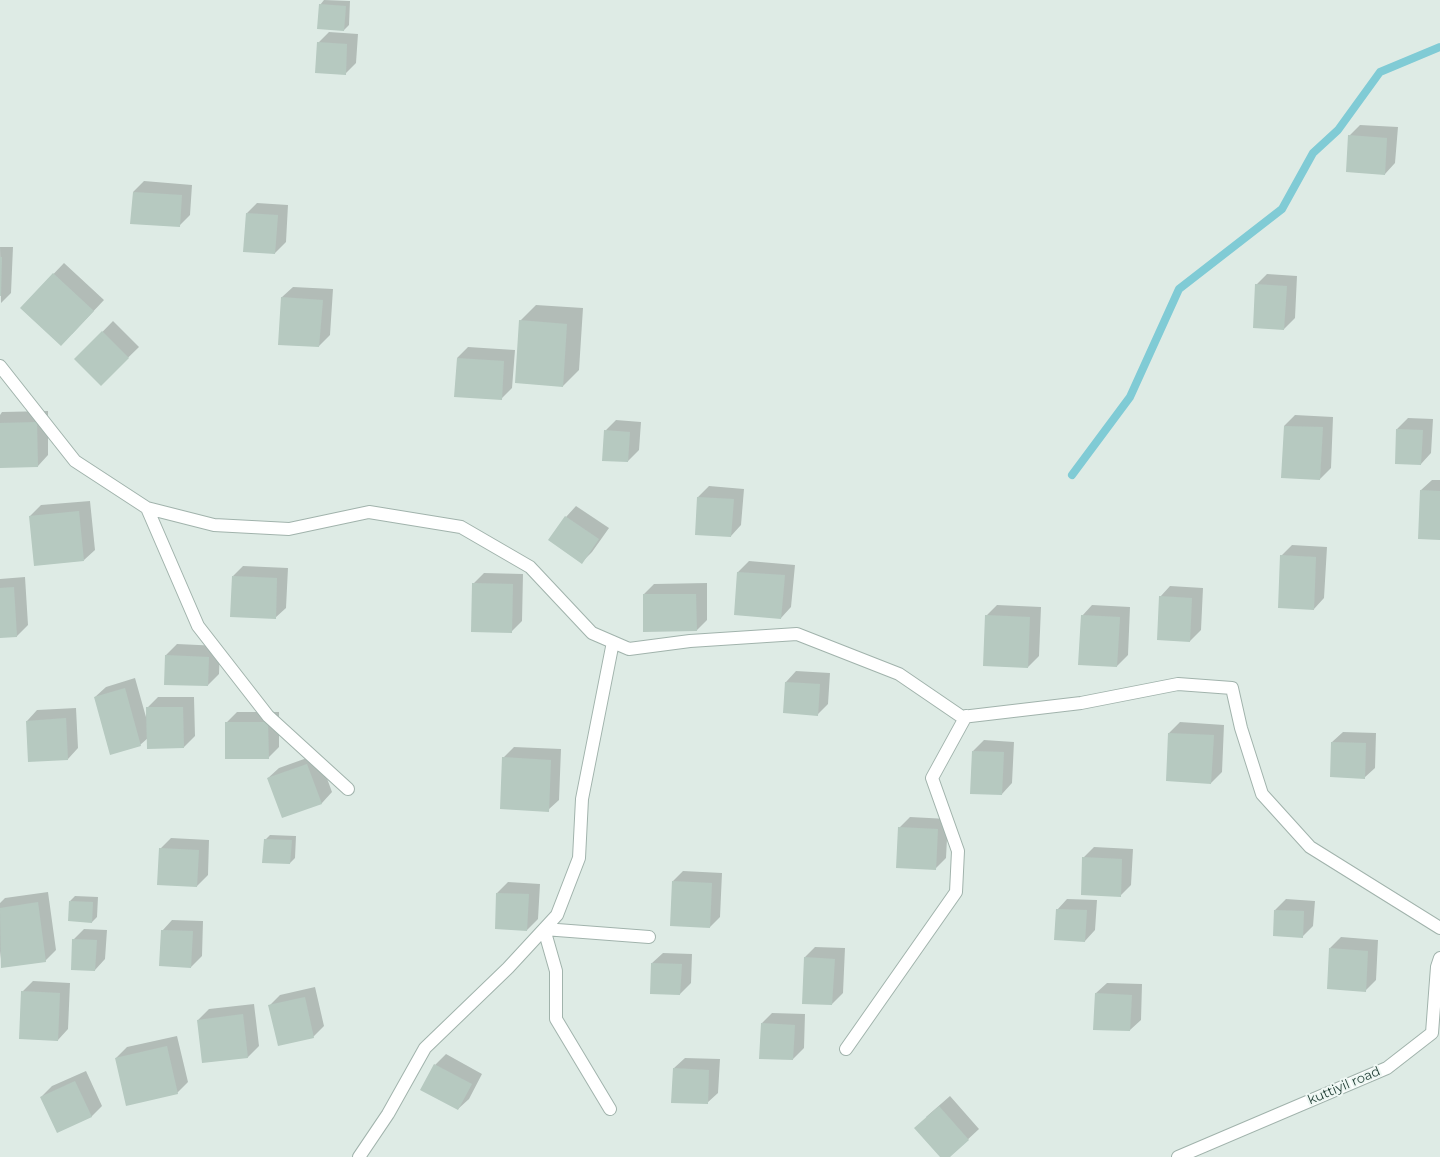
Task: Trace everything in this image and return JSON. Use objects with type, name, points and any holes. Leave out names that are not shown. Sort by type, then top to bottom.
[{"type":"street","points":[[0,366],[75,461],[147,508],[214,525],[289,529],[369,512],[461,526],[530,567],[592,632],[629,649],[690,641],[797,634],[899,674],[962,717],[1081,703],[1178,684],[1232,688],[1241,728],[1262,794],[1310,847],[1440,928]]},
{"type":"street","points":[[147,508],[198,626],[268,716],[348,789]]},
{"type":"street","points":[[359,1157],[388,1114],[425,1048],[508,968],[557,915],[579,858],[582,799],[613,642]]},
{"type":"street","points":[[846,1049],[956,892],[958,851],[932,778],[966,716]]},
{"type":"street","points":[[544,929],[649,937]]},
{"type":"street","points":[[544,929],[556,971],[556,1018],[610,1110]]},
{"type":"street","name":"kuttiyil road","points":[[1178,1157],[1387,1068],[1432,1033],[1437,967],[1440,958]]},
{"type":"building","points":[[319,4],[346,6],[344,31],[317,29]]},
{"type":"building","points":[[317,42],[347,44],[346,75],[315,73]]},
{"type":"building","points":[[1348,135],[1387,138],[1385,175],[1346,172]]},
{"type":"building","points":[[133,192],[182,195],[180,227],[130,224]]},
{"type":"building","points":[[246,213],[278,215],[275,254],[243,252]]},
{"type":"building","points":[[0,257],[2,257],[1,296],[0,296]]},
{"type":"building","points":[[53,273],[94,311],[61,346],[20,308]]},
{"type":"building","points":[[1255,284],[1287,286],[1284,330],[1253,328]]},
{"type":"building","points":[[281,297],[323,300],[319,347],[278,345]]},
{"type":"building","points":[[519,320],[567,324],[563,387],[515,383]]},
{"type":"building","points":[[102,331],[129,358],[101,386],[74,359]]},
{"type":"building","points":[[457,358],[504,361],[502,400],[454,397]]},
{"type":"building","points":[[37,422],[38,467],[0,468],[0,423]]},
{"type":"building","points":[[1284,426],[1323,427],[1320,480],[1281,478]]},
{"type":"building","points":[[1396,429],[1423,430],[1421,465],[1395,464]]},
{"type":"building","points":[[604,430],[630,432],[628,462],[602,461]]},
{"type":"building","points":[[1420,490],[1440,491],[1440,540],[1418,539]]},
{"type":"building","points":[[697,497],[734,499],[731,537],[695,535]]},
{"type":"building","points":[[79,511],[84,561],[34,566],[29,516]]},
{"type":"building","points":[[565,516],[599,539],[582,564],[548,540]]},
{"type":"building","points":[[1280,555],[1316,557],[1314,610],[1278,608]]},
{"type":"building","points":[[737,572],[785,575],[781,619],[734,615]]},
{"type":"building","points":[[232,576],[277,578],[276,619],[230,617]]},
{"type":"building","points":[[472,583],[513,584],[512,633],[471,632]]},
{"type":"building","points":[[14,587],[17,637],[0,638],[0,588]]},
{"type":"building","points":[[643,594],[696,594],[697,631],[643,632]]},
{"type":"building","points":[[1159,596],[1192,598],[1190,642],[1157,640]]},
{"type":"building","points":[[985,615],[1030,617],[1028,668],[983,666]]},
{"type":"building","points":[[1081,615],[1120,617],[1117,667],[1078,665]]},
{"type":"building","points":[[165,655],[209,657],[208,686],[164,685]]},
{"type":"building","points":[[785,682],[820,684],[818,716],[783,713]]},
{"type":"building","points":[[125,688],[141,746],[110,755],[94,697]]},
{"type":"building","points":[[146,707],[183,707],[184,748],[147,749]]},
{"type":"building","points":[[66,718],[68,760],[28,762],[26,721]]},
{"type":"building","points":[[225,722],[268,722],[269,759],[225,759]]},
{"type":"building","points":[[1168,733],[1214,735],[1211,784],[1166,781]]},
{"type":"building","points":[[1331,742],[1366,743],[1365,779],[1330,777]]},
{"type":"building","points":[[972,751],[1004,752],[1002,795],[970,794]]},
{"type":"building","points":[[502,757],[551,760],[549,812],[500,809]]},
{"type":"building","points":[[307,764],[322,804],[282,818],[267,778]]},
{"type":"building","points":[[898,827],[938,829],[936,870],[896,868]]},
{"type":"building","points":[[264,839],[292,840],[290,864],[262,863]]},
{"type":"building","points":[[159,848],[199,850],[197,887],[157,885]]},
{"type":"building","points":[[1082,857],[1122,859],[1121,897],[1081,895]]},
{"type":"building","points":[[672,881],[712,883],[710,928],[670,926]]},
{"type":"building","points":[[496,893],[529,894],[527,931],[495,929]]},
{"type":"building","points":[[69,901],[93,902],[92,923],[68,921]]},
{"type":"building","points":[[38,902],[46,962],[1,968],[0,908]]},
{"type":"building","points":[[1056,909],[1087,910],[1085,942],[1054,940]]},
{"type":"building","points":[[1274,910],[1304,911],[1303,938],[1273,936]]},
{"type":"building","points":[[161,930],[193,931],[191,968],[159,966]]},
{"type":"building","points":[[72,939],[97,940],[95,971],[71,970]]},
{"type":"building","points":[[1329,948],[1368,951],[1366,992],[1327,989]]},
{"type":"building","points":[[804,957],[835,959],[832,1005],[802,1004]]},
{"type":"building","points":[[651,963],[682,964],[680,995],[650,994]]},
{"type":"building","points":[[21,991],[60,993],[58,1041],[19,1039]]},
{"type":"building","points":[[1095,993],[1132,995],[1130,1031],[1093,1030]]},
{"type":"building","points":[[305,997],[314,1038],[278,1046],[268,1005]]},
{"type":"building","points":[[243,1014],[248,1058],[202,1063],[197,1020]]},
{"type":"building","points":[[761,1023],[795,1025],[793,1060],[759,1059]]},
{"type":"building","points":[[167,1046],[178,1094],[126,1106],[115,1058]]},
{"type":"building","points":[[434,1064],[472,1084],[458,1110],[420,1090]]},
{"type":"building","points":[[673,1068],[709,1070],[708,1104],[671,1103]]},
{"type":"building","points":[[75,1081],[92,1117],[57,1133],[40,1097]]},
{"type":"building","points":[[939,1106],[969,1140],[950,1157],[940,1157],[914,1128]]},
{"type":"waterway","points":[[1072,475],[1130,397],[1179,289],[1282,209],[1313,153],[1338,130],[1380,72],[1440,47]]}]
